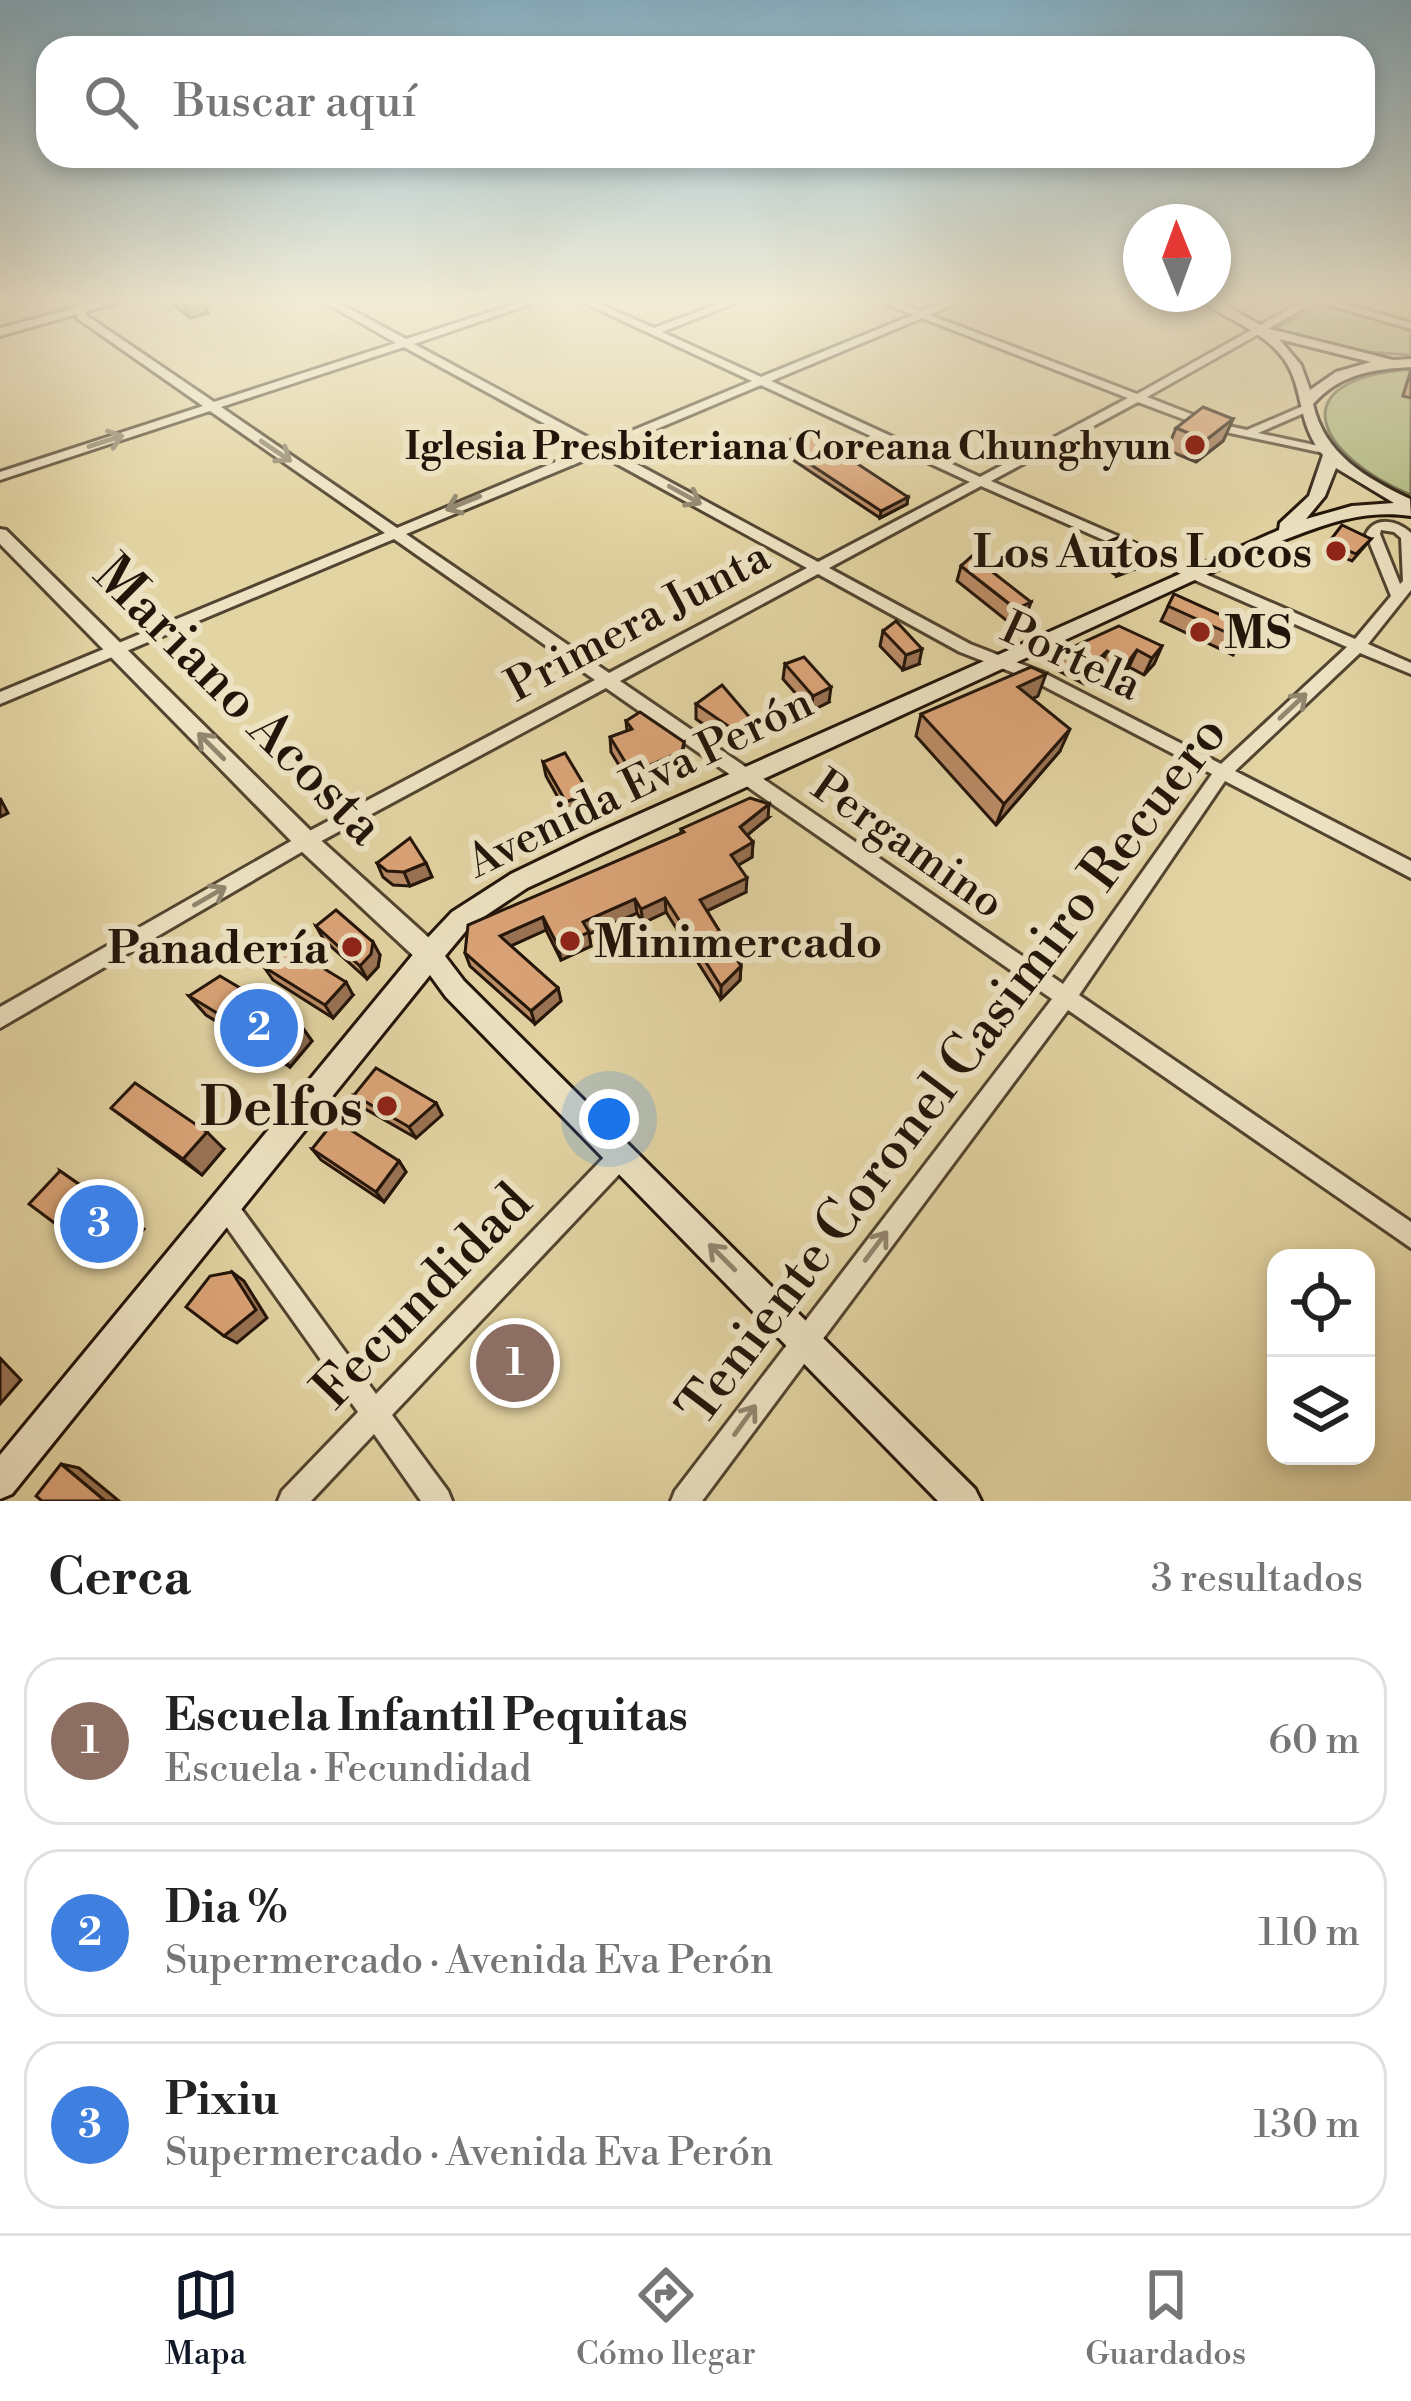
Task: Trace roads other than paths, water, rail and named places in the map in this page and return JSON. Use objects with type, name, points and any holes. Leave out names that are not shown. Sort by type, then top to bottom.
[{"type":"main road","points":[[1294,369],[1317,437],[1330,453],[1411,508]]},
{"type":"main road","points":[[1307,405],[1330,379],[1367,369]]},
{"type":"main road","name":"Avenida Eva Perón","points":[[1258,544],[1314,505],[1328,476],[1330,453]]},
{"type":"main road","name":"Avenida Eva Perón","points":[[0,1482],[461,919],[519,881],[743,775],[1258,544],[1354,509],[1411,508]]},
{"type":"main road","name":"Mariano Acosta","points":[[0,534],[306,841],[429,954],[455,989],[963,1501]]},
{"type":"street","name":"Pergamino","points":[[158,369],[1411,1236]]},
{"type":"street","points":[[0,476],[325,369]]},
{"type":"street","name":"Portela","points":[[453,369],[964,648],[1037,676],[1411,870]]},
{"type":"street","points":[[737,369],[976,481],[1411,669]]},
{"type":"street","points":[[0,698],[792,369]]},
{"type":"street","points":[[1062,369],[1210,426],[1330,453]]},
{"type":"street","name":"Primera Junta","points":[[0,1018],[306,841],[1190,369]]},
{"type":"street","points":[[1246,433],[1281,423],[1307,405]]},
{"type":"street","points":[[1377,526],[1398,528],[1408,537],[1410,582],[1398,596],[1388,581],[1373,534],[1377,526]]},
{"type":"street","name":"Teniente Coronel Casimiro Recuero","points":[[685,1501],[1065,998],[1222,773],[1357,646],[1398,596]]},
{"type":"street","name":"Fecundidad","points":[[292,1501],[620,1156]]},
{"type":"street","points":[[226,1208],[438,1501]]},
{"type":"place","name":"Iglesia Presbiteriana Coreana Chunghyun","points":[[1195,445]]},
{"type":"place","name":"Los Autos Locos","points":[[1336,551]]},
{"type":"place","name":"MS","points":[[1200,632]]},
{"type":"place","name":"Minimercado","points":[[570,941]]},
{"type":"place","name":"Panadería","points":[[352,947]]},
{"type":"place","name":"Dia %","points":[[259,1028]]},
{"type":"place","name":"Delfos","points":[[387,1106]]},
{"type":"place","name":"Pixiu","points":[[99,1224]]},
{"type":"place","name":"Escuela Infantil Pequitas","points":[[515,1363]]}]
